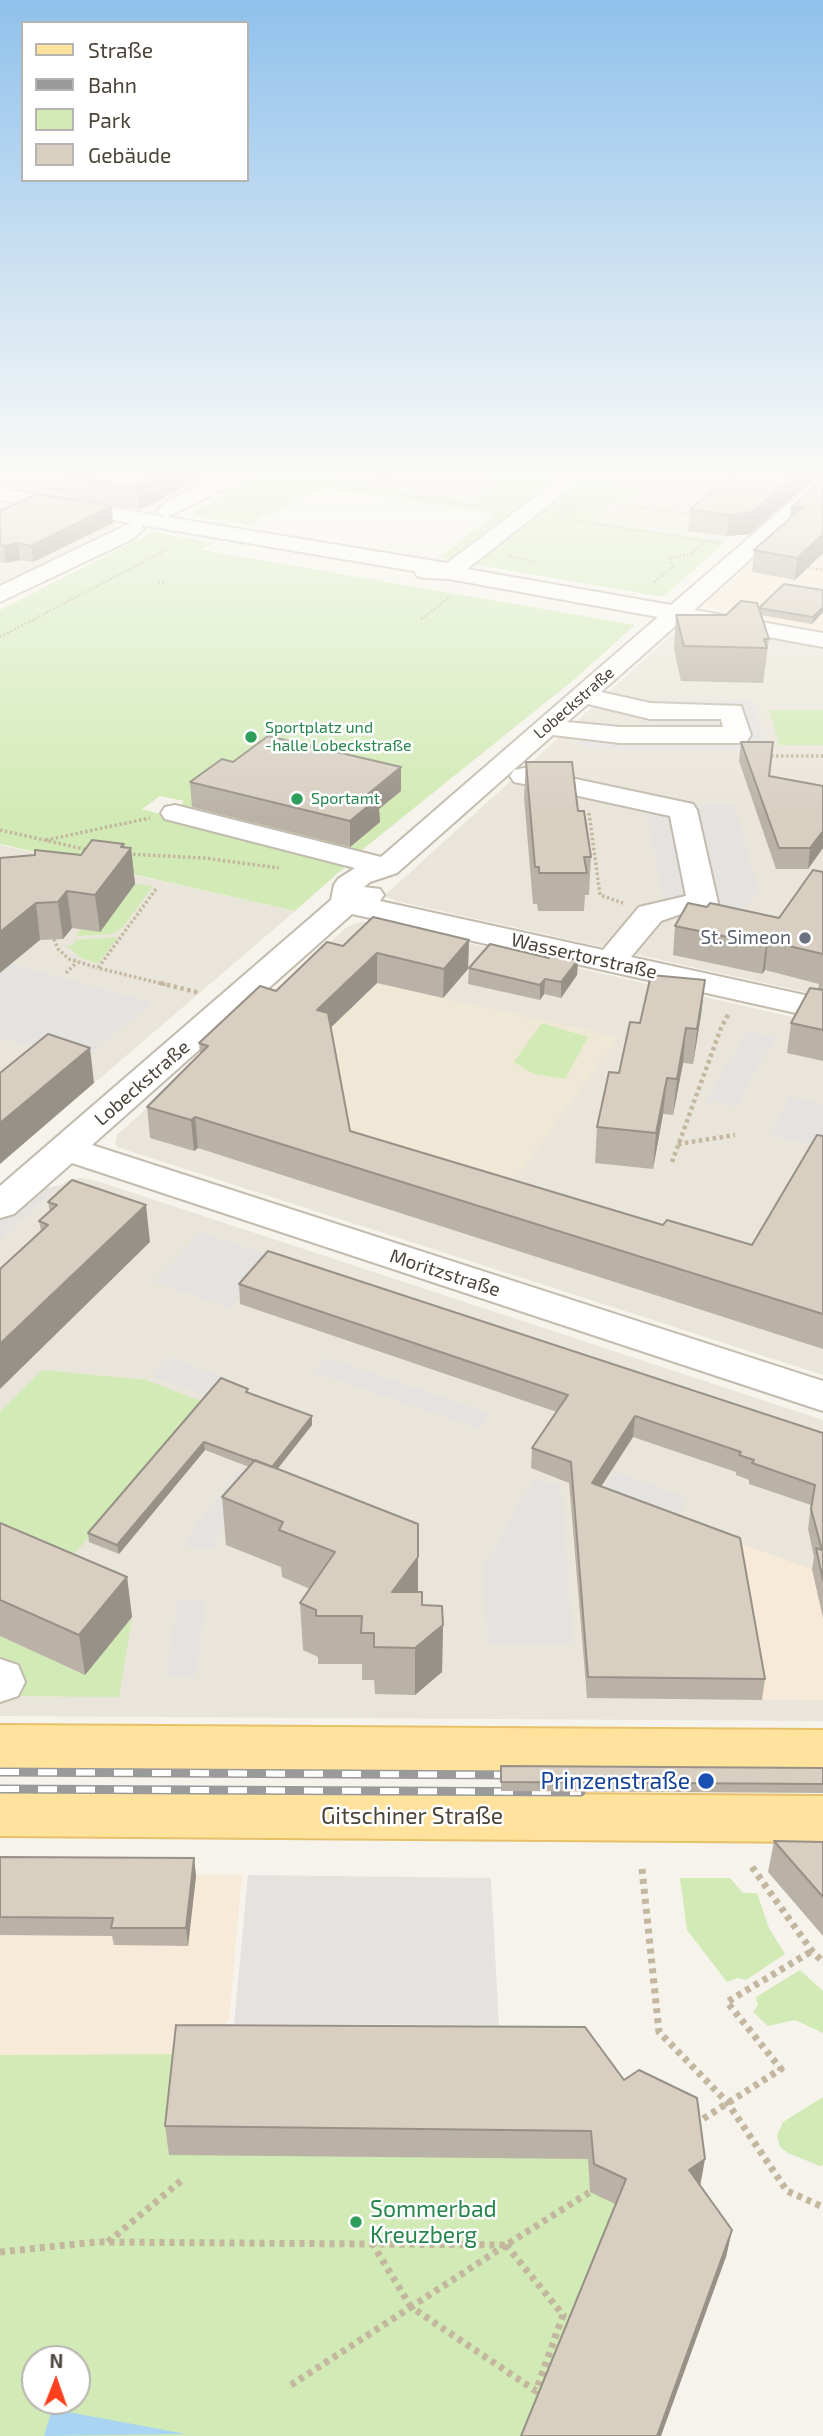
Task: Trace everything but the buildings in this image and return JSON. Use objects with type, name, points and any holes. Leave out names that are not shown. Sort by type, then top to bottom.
[{"type":"main road","points":[[0,1747],[823,1752]]},
{"type":"main road","name":"Gitschiner Straße","points":[[0,1813],[823,1819]]},
{"type":"street","points":[[542,589],[677,613],[785,642],[823,640]]},
{"type":"street","name":"Lobeckstraße","points":[[0,1206],[346,903],[377,892],[389,880],[387,867],[704,589]]},
{"type":"street","points":[[626,658],[653,664]]},
{"type":"street","points":[[547,726],[621,735],[738,735],[732,711],[650,710],[583,695]]},
{"type":"street","points":[[495,771],[683,810],[703,903],[674,906],[650,914],[610,962]]},
{"type":"street","points":[[175,813],[387,867]]},
{"type":"street","name":"Wassertorstraße","points":[[346,903],[823,1009]]},
{"type":"street","name":"Moritzstraße","points":[[67,1149],[823,1396]]},
{"type":"path","points":[[0,637],[97,589]]},
{"type":"path","points":[[586,790],[600,895],[650,914]]},
{"type":"path","points":[[41,841],[175,813]]},
{"type":"path","points":[[1,831],[99,852]]},
{"type":"path","points":[[125,854],[204,858],[258,867],[288,868]]},
{"type":"path","points":[[98,968],[156,889]]},
{"type":"path","points":[[54,939],[63,954],[77,962],[235,1002]]},
{"type":"path","points":[[66,973],[77,962]]},
{"type":"path","points":[[672,1162],[721,1028],[741,991]]},
{"type":"path","points":[[678,1144],[735,1135]]},
{"type":"path","points":[[752,1867],[812,1951],[823,1962]]},
{"type":"path","points":[[642,1869],[659,2032],[727,2102],[787,2191],[823,2207]]},
{"type":"path","points":[[691,2127],[781,2069],[727,2002],[812,1951]]},
{"type":"path","points":[[107,2242],[182,2180]]},
{"type":"path","points":[[291,2385],[590,2192]]},
{"type":"path","points":[[0,2252],[107,2242],[372,2243],[506,2245],[564,2315],[536,2391],[411,2307],[372,2243]]},
{"type":"shaded area","points":[[721,589],[823,589],[823,630],[705,607],[704,604]]},
{"type":"shaded area","points":[[697,625],[823,648],[823,996],[396,901],[384,896],[680,627]]},
{"type":"shaded area","points":[[658,700],[752,700],[767,750],[582,749],[579,732],[637,727]]},
{"type":"shaded area","points":[[656,805],[734,805],[759,892],[745,908],[665,908],[647,814]]},
{"type":"shaded area","points":[[0,845],[295,911],[0,1164]]},
{"type":"shaded area","points":[[360,922],[375,922],[823,1024],[823,1375],[117,1147],[117,1135],[347,927]]},
{"type":"shaded area","points":[[12,964],[152,1002],[82,1062],[0,1038],[0,974]]},
{"type":"shaded area","points":[[316,968],[618,1037],[515,1179],[188,1086]]},
{"type":"shaded area","points":[[747,1031],[775,1037],[735,1107],[706,1100]]},
{"type":"shaded area","points":[[791,1097],[823,1104],[823,1148],[768,1135]]},
{"type":"shaded area","points":[[79,1178],[94,1180],[823,1420],[823,1721],[0,1716],[0,1241],[60,1186]]},
{"type":"shaded area","points":[[61,1185],[0,1241],[0,1218],[30,1191]]},
{"type":"shaded area","points":[[201,1232],[275,1257],[230,1308],[153,1282]]},
{"type":"shaded area","points":[[169,1357],[228,1379],[211,1398],[151,1375]]},
{"type":"shaded area","points":[[326,1357],[489,1413],[479,1429],[314,1372]]},
{"type":"shaded area","points":[[242,1466],[267,1475],[219,1535],[213,1548],[186,1548],[194,1528]]},
{"type":"shaded area","points":[[613,1471],[688,1498],[677,1517],[602,1490]]},
{"type":"shaded area","points":[[534,1478],[561,1487],[573,1644],[487,1643],[484,1566]]},
{"type":"shaded area","points":[[568,1482],[812,1569],[823,1618],[823,1700],[587,1698]]},
{"type":"shaded area","points":[[178,1599],[206,1600],[195,1677],[166,1677]]},
{"type":"shaded area","points":[[0,1874],[242,1875],[229,2020],[180,2054],[0,2055]]},
{"type":"shaded area","points":[[248,1875],[491,1878],[499,2025],[234,2024]]},
{"type":"green space","name":"Sportplatz und -halle Lobeckstraße","points":[[42,589],[425,589],[635,625],[576,678],[357,854],[177,809],[184,801],[160,796],[142,809],[347,865],[295,911],[0,844],[0,610]]},
{"type":"green space","points":[[615,589],[672,589],[664,596]]},
{"type":"green space","points":[[769,710],[823,710],[823,745],[779,745]]},
{"type":"green space","points":[[135,884],[153,886],[123,927],[111,934],[77,936],[80,929],[100,931]]},
{"type":"green space","points":[[118,937],[98,964],[81,958],[66,945],[73,945],[76,940]]},
{"type":"green space","points":[[542,1023],[588,1037],[565,1079],[534,1074],[514,1062]]},
{"type":"green space","points":[[42,1370],[146,1380],[206,1403],[67,1562],[0,1534],[0,1412]]},
{"type":"green space","points":[[132,1617],[119,1697],[0,1696],[0,1636],[85,1675]]},
{"type":"green space","points":[[680,1878],[730,1878],[743,1893],[757,1893],[769,1928],[785,1954],[746,1980],[738,1978],[727,1982],[687,1930]]},
{"type":"green space","points":[[800,1970],[823,1991],[823,2033],[795,2020],[768,2026],[753,2012],[758,2005],[756,1997]]},
{"type":"green space","name":"Sommerbad Kreuzberg","points":[[180,2054],[691,2127],[661,2436],[0,2436],[0,2055]]},
{"type":"green space","points":[[823,2097],[823,2165],[820,2166],[788,2153],[780,2147],[777,2136],[783,2122]]},
{"type":"water","points":[[50,2415],[84,2415],[186,2434],[44,2436]]},
{"type":"railway","points":[[0,1772],[518,1775]]},
{"type":"railway","points":[[0,1789],[581,1792]]},
{"type":"place","name":"Sportplatz und -halle Lobeckstraße","points":[[251,737]]},
{"type":"place","name":"Sportamt","points":[[297,799]]},
{"type":"place","name":"St. Simeon","points":[[805,938]]},
{"type":"place","name":"Prinzenstraße","points":[[706,1781]]},
{"type":"place","name":"Sommerbad Kreuzberg","points":[[356,2222]]}]
